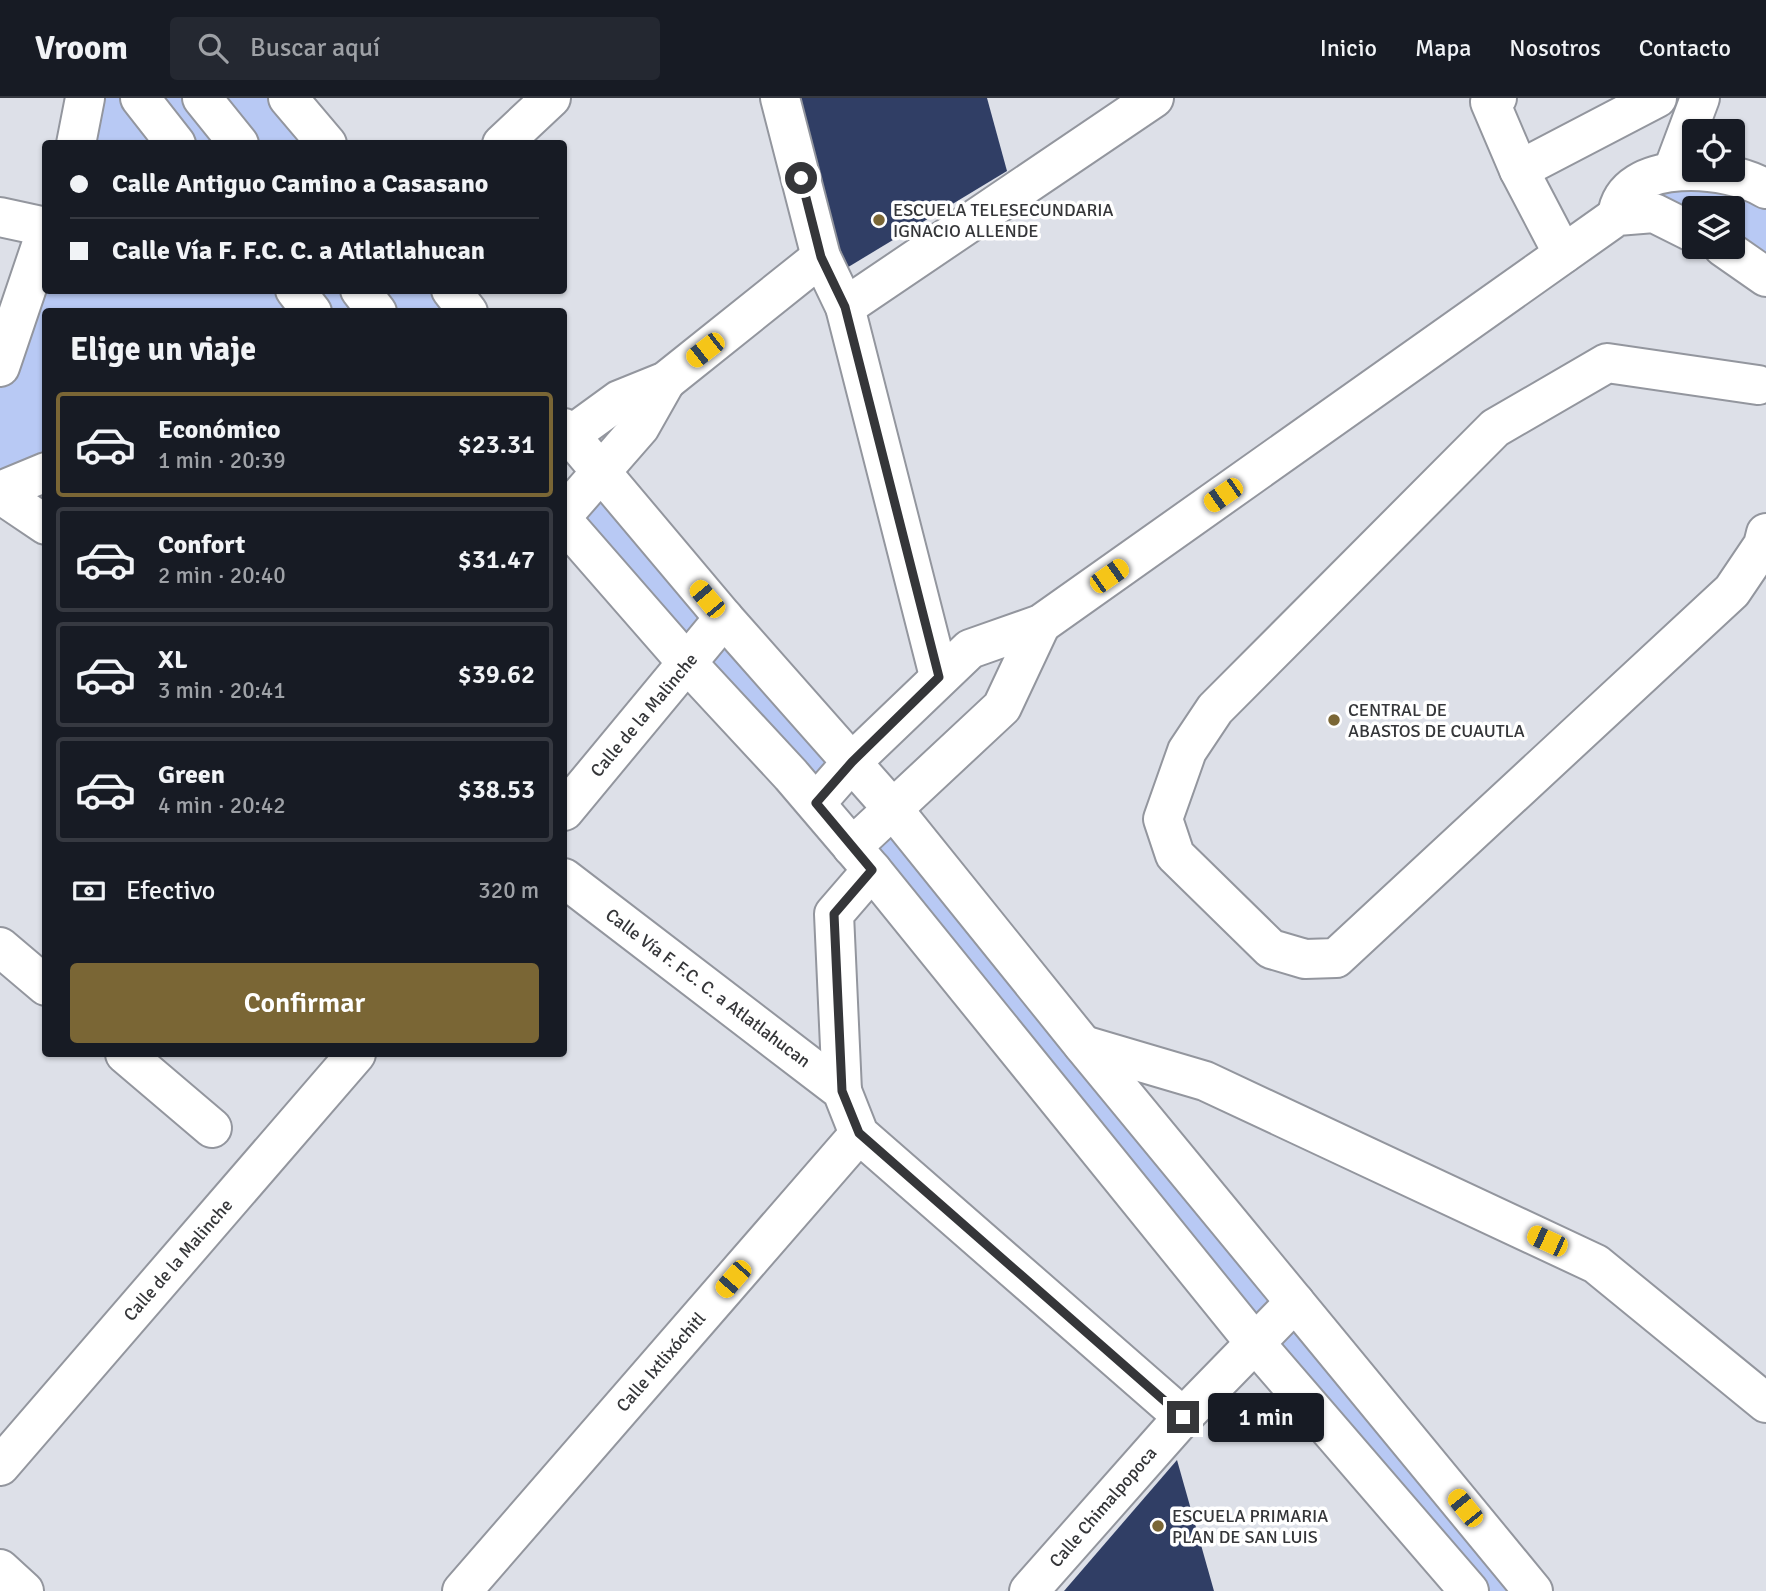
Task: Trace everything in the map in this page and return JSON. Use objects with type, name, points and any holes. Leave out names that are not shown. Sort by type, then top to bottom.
[{"type":"street","points":[[77,140],[85,98]]},
{"type":"street","points":[[140,98],[173,140]]},
{"type":"street","points":[[202,98],[236,140]]},
{"type":"street","points":[[288,98],[324,140]]},
{"type":"street","points":[[506,140],[551,98]]},
{"type":"street","points":[[780,98],[821,257],[845,307],[939,677]]},
{"type":"street","points":[[845,307],[1154,98]]},
{"type":"street","points":[[1497,98],[1490,102],[1519,170],[1563,254]]},
{"type":"street","points":[[1519,170],[1657,98]]},
{"type":"street","points":[[1673,170],[1700,98]]},
{"type":"street","points":[[1617,216],[1618,204],[1639,183],[1673,170],[1732,174],[1766,189]]},
{"type":"street","points":[[816,803],[852,762],[970,649],[1041,624],[1617,216],[1654,213],[1682,227]]},
{"type":"street","points":[[0,216],[42,229]]},
{"type":"street","points":[[0,367],[42,242]]},
{"type":"street","points":[[567,433],[619,400],[666,381],[821,257]]},
{"type":"street","points":[[1740,259],[1766,277]]},
{"type":"street","points":[[298,294],[309,308]]},
{"type":"street","points":[[363,294],[374,308]]},
{"type":"street","points":[[454,294],[465,308]]},
{"type":"street","points":[[1763,381],[1607,363],[1495,428],[1216,709],[1187,751],[1163,819],[1175,855],[1271,949],[1305,959],[1336,958],[1732,591],[1763,545],[1766,533]]},
{"type":"street","points":[[567,511],[640,427],[666,381]]},
{"type":"street","points":[[567,436],[892,808],[1083,1045],[1533,1591]]},
{"type":"street","points":[[0,493],[42,474]]},
{"type":"street","points":[[0,493],[42,522]]},
{"type":"street","points":[[567,525],[688,664],[816,803],[1255,1343],[1469,1591]]},
{"type":"street","name":"Calle de la Malinche","points":[[567,807],[724,618]]},
{"type":"street","points":[[1041,624],[1002,706],[892,808],[862,858],[834,914],[842,1091],[859,1133],[1183,1417]]},
{"type":"street","name":"Calle Vía F. F.C. C. a Atlatlahucan","points":[[567,880],[842,1091]]},
{"type":"street","points":[[0,947],[42,983]]},
{"type":"street","points":[[1083,1045],[1205,1081],[1596,1264],[1766,1403]]},
{"type":"street","points":[[129,1057],[212,1128]]},
{"type":"street","name":"Calle de la Malinche","points":[[0,1466],[353,1057]]},
{"type":"street","name":"Calle Ixtlixóchitl","points":[[462,1591],[859,1133]]},
{"type":"street","name":"Calle Chimalpopoca","points":[[1029,1591],[1183,1417],[1295,1302]]},
{"type":"street","points":[[0,1569],[24,1591]]},
{"type":"shaded area","points":[[85,98],[288,98],[324,140],[77,140]]},
{"type":"shaded area","points":[[1639,183],[1766,189],[1766,277],[1745,258],[1745,196],[1682,196],[1682,222]]},
{"type":"shaded area","points":[[44,294],[454,294],[465,308],[42,308],[42,473],[0,491],[0,367]]},
{"type":"shaded area","points":[[600,473],[852,762],[816,803],[567,517],[567,511]]},
{"type":"shaded area","points":[[892,808],[1536,1591],[1469,1591],[852,847]]},
{"type":"building","name":"ESCUELA TELESECUNDARIA IGNACIO ALLENDE","points":[[800,98],[987,98],[1007,171],[845,269]]},
{"type":"building","name":"ESCUELA PRIMARIA PLAN DE SAN LUIS","points":[[1177,1460],[1214,1591],[1064,1591]]},
{"type":"place","name":"ESCUELA TELESECUNDARIA IGNACIO ALLENDE","points":[[879,220]]},
{"type":"place","name":"CENTRAL DE ABASTOS DE CUAUTLA","points":[[1334,720]]},
{"type":"place","name":"ESCUELA PRIMARIA PLAN DE SAN LUIS","points":[[1158,1526]]},
{"type":"route","points":[[801,178],[821,257],[845,307],[939,677],[852,762],[816,803],[872,870],[834,914],[842,1091],[859,1133],[1183,1417]]}]
